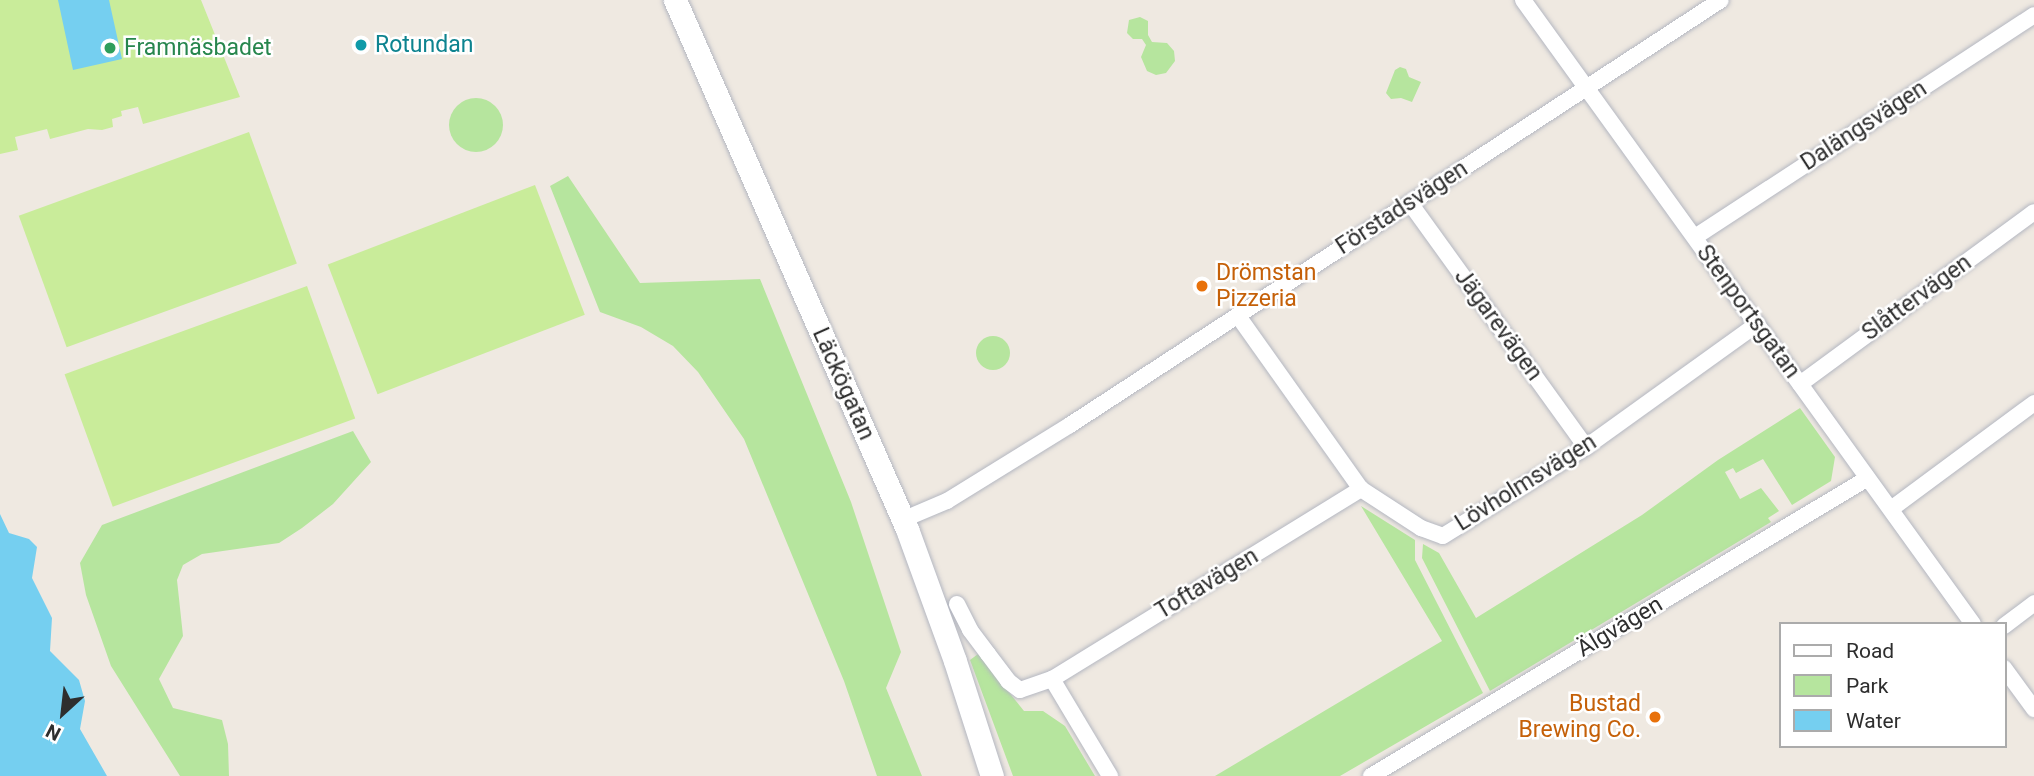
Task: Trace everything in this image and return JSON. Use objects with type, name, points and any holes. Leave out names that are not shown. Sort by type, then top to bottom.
[{"type":"main road","name":"Läckögatan","points":[[675,0],[902,520],[955,661],[992,776]]},
{"type":"street","name":"Stenportsgatan","points":[[1523,0],[1972,622]]},
{"type":"street","name":"Förstadsvägen","points":[[902,520],[947,501],[1238,316],[1721,0]]},
{"type":"street","name":"Dalängsvägen","points":[[1695,237],[2033,18]]},
{"type":"street","name":"Jägarevägen","points":[[1410,203],[1586,447]]},
{"type":"street","name":"Slåttervägen","points":[[1800,384],[2034,212]]},
{"type":"street","name":"Lövholmsvägen","points":[[1238,316],[1361,489],[1421,528],[1443,536],[1586,447],[1757,324]]},
{"type":"street","points":[[1891,509],[2034,403]]},
{"type":"street","name":"Älgvägen","points":[[1371,776],[1868,478]]},
{"type":"street","name":"Toftavägen","points":[[1052,679],[1361,489]]},
{"type":"street","points":[[2006,624],[2034,603]]},
{"type":"street","points":[[957,604],[970,630],[1008,681],[1020,690],[1052,679],[1110,776]]},
{"type":"street","points":[[2006,671],[2034,709]]},
{"type":"green space","name":"Framnäsbadet","points":[[0,0],[201,0],[240,97],[143,124],[138,107],[121,111],[122,116],[112,119],[113,127],[102,130],[88,129],[50,139],[47,129],[15,137],[18,150],[0,154]]},
{"type":"green space","points":[[1140,17],[1148,21],[1148,35],[1152,42],[1167,43],[1174,51],[1175,61],[1166,73],[1156,75],[1147,71],[1141,57],[1146,45],[1142,39],[1133,39],[1127,33],[1129,20]]},
{"type":"green space","points":[[1400,67],[1406,69],[1409,77],[1421,82],[1412,102],[1401,98],[1391,99],[1386,93],[1395,70]]},
{"type":"green space","points":[[476,98],[495,106],[503,125],[495,144],[476,152],[457,144],[449,125],[457,106]]},
{"type":"green space","points":[[249,132],[297,264],[67,347],[19,216]]},
{"type":"green space","points":[[568,176],[640,283],[760,279],[851,502],[901,652],[886,688],[922,776],[877,776],[844,681],[744,439],[698,372],[673,346],[641,327],[600,312],[550,186]]},
{"type":"green space","points":[[535,185],[585,315],[378,394],[328,265]]},
{"type":"green space","points":[[307,286],[355,418],[113,507],[65,374]]},
{"type":"green space","points":[[993,336],[1005,341],[1010,353],[1005,365],[993,370],[981,365],[976,353],[981,341]]},
{"type":"green space","points":[[1800,408],[1835,457],[1831,481],[1792,505],[1763,459],[1736,473],[1733,468],[1725,472],[1740,499],[1761,488],[1779,511],[1768,518],[1771,522],[1490,691],[1422,558],[1423,544],[1439,553],[1476,618],[1642,515],[1718,460]]},
{"type":"green space","points":[[353,431],[371,462],[333,504],[279,543],[202,554],[183,565],[177,580],[183,636],[159,679],[173,708],[222,720],[228,744],[229,776],[180,776],[111,666],[86,595],[80,563],[102,525]]},
{"type":"green space","points":[[1361,506],[1415,540],[1415,560],[1483,693],[1340,776],[1215,776],[1442,641]]},
{"type":"green space","points":[[978,654],[1024,711],[1043,711],[1065,726],[1095,776],[1013,776],[970,660]]},
{"type":"water","points":[[58,0],[109,0],[122,59],[73,70]]},
{"type":"water","points":[[0,514],[9,533],[29,539],[37,547],[32,578],[52,618],[50,651],[79,680],[85,701],[80,729],[107,776],[0,776]]},
{"type":"place","name":"Rotundan","points":[[361,45]]},
{"type":"place","name":"Framnäsbadet","points":[[110,48]]},
{"type":"place","name":"Drömstan Pizzeria","points":[[1202,286]]},
{"type":"place","name":"Bustad Brewing Co.","points":[[1655,717]]}]
